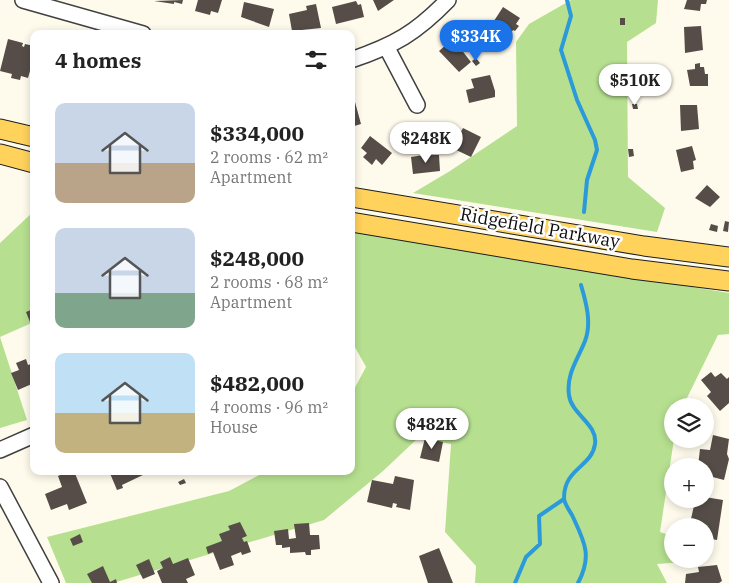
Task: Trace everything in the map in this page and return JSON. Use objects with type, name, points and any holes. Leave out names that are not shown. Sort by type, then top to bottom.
[{"type":"main road","points":[[0,129],[30,136]]},
{"type":"main road","points":[[0,154],[30,162]]},
{"type":"main road","name":"Ridgefield Parkway","points":[[355,198],[634,244],[729,256]]},
{"type":"main road","name":"Ridgefield Parkway","points":[[355,223],[622,267],[729,281]]},
{"type":"street","points":[[23,0],[129,30]]},
{"type":"street","points":[[355,59],[387,48],[428,21],[448,0]]},
{"type":"street","points":[[387,48],[417,105]]},
{"type":"street","points":[[0,450],[30,437]]},
{"type":"street","points":[[0,487],[51,583]]},
{"type":"green space","points":[[571,0],[658,0],[656,23],[627,42],[628,177],[665,208],[657,232],[413,193],[450,171],[517,126],[516,42],[529,24]]},
{"type":"green space","points":[[30,215],[30,324],[0,337],[0,243]]},
{"type":"green space","points":[[355,232],[729,293],[729,334],[718,335],[687,398],[664,398],[664,448],[673,448],[671,458],[664,458],[664,505],[660,532],[664,533],[664,563],[657,564],[667,583],[475,583],[476,566],[445,532],[451,444],[418,438],[383,471],[324,520],[113,583],[66,583],[47,537],[229,491],[259,475],[355,475],[355,388],[366,367],[355,347]]},
{"type":"green space","points":[[0,337],[27,420],[0,428]]},
{"type":"building","points":[[183,0],[182,4],[154,1]]},
{"type":"building","points":[[198,0],[222,0],[218,13],[211,11],[210,15],[195,11]]},
{"type":"building","points":[[373,0],[394,0],[378,11]]},
{"type":"building","points":[[687,0],[707,0],[706,4],[701,4],[700,11],[684,9]]},
{"type":"building","points":[[356,1],[358,5],[361,4],[364,17],[336,24],[332,7]]},
{"type":"building","points":[[244,2],[274,9],[269,27],[241,17]]},
{"type":"building","points":[[316,4],[321,28],[292,30],[289,14],[307,10],[306,6]]},
{"type":"building","points":[[503,7],[520,18],[516,24],[519,26],[515,31],[513,30],[503,45],[489,35],[495,26],[492,24]]},
{"type":"building","points":[[620,18],[625,18],[625,25],[620,25]]},
{"type":"building","points":[[701,26],[703,50],[685,53],[684,27]]},
{"type":"building","points":[[8,39],[23,43],[22,46],[24,47],[25,44],[30,45],[30,71],[28,78],[21,76],[20,80],[11,78],[12,74],[0,71]]},
{"type":"building","points":[[453,39],[471,62],[459,72],[439,51]]},
{"type":"building","points":[[476,58],[480,63],[476,66],[472,61]]},
{"type":"building","points":[[700,63],[700,67],[704,67],[705,74],[708,74],[708,86],[690,86],[687,70],[695,69],[695,64]]},
{"type":"building","points":[[624,66],[629,66],[629,76],[624,76]]},
{"type":"building","points":[[490,75],[495,97],[469,103],[466,90],[474,88],[471,79]]},
{"type":"building","points":[[355,102],[361,124],[355,126]]},
{"type":"building","points":[[632,104],[637,104],[638,109],[633,109]]},
{"type":"building","points":[[680,105],[697,105],[699,129],[681,131]]},
{"type":"building","points":[[463,128],[481,137],[471,157],[452,148]]},
{"type":"building","points":[[370,136],[392,153],[382,165],[376,159],[372,165],[363,157],[367,153],[361,148]]},
{"type":"building","points":[[692,146],[696,160],[693,161],[694,169],[681,172],[676,150]]},
{"type":"building","points":[[628,149],[633,149],[634,156],[629,157]]},
{"type":"building","points":[[439,155],[440,171],[413,174],[411,157]]},
{"type":"building","points":[[707,185],[720,197],[710,207],[695,198]]},
{"type":"building","points":[[725,221],[729,222],[728,232],[723,231]]},
{"type":"building","points":[[711,224],[718,226],[717,232],[709,230]]},
{"type":"building","points":[[30,310],[30,322],[26,312]]},
{"type":"building","points":[[26,359],[28,365],[30,364],[30,385],[18,390],[11,373],[19,370],[16,363]]},
{"type":"building","points":[[711,372],[715,377],[721,373],[727,379],[729,377],[729,403],[720,411],[714,404],[714,398],[707,396],[711,392],[701,380]]},
{"type":"building","points":[[714,435],[729,439],[727,454],[729,459],[724,480],[714,477],[714,458],[699,458],[700,449],[710,450],[710,448],[714,448]]},
{"type":"building","points":[[425,438],[443,442],[439,462],[420,458]]},
{"type":"building","points":[[76,475],[87,503],[69,510],[67,504],[51,510],[45,494],[62,487],[58,476]]},
{"type":"building","points":[[111,475],[143,475],[122,485],[123,488],[117,490]]},
{"type":"building","points":[[395,476],[414,480],[410,510],[396,507],[397,504],[393,503],[392,508],[367,502],[372,480],[393,484]]},
{"type":"building","points":[[184,479],[186,483],[180,485],[178,482]]},
{"type":"building","points":[[714,498],[723,500],[717,540],[714,540],[714,518],[691,518],[693,508],[714,508]]},
{"type":"building","points":[[240,522],[247,536],[242,538],[244,542],[247,541],[251,552],[242,555],[241,552],[231,556],[234,565],[220,570],[213,552],[208,554],[206,547],[222,541],[219,534],[230,530],[228,526]]},
{"type":"building","points":[[309,523],[310,535],[319,535],[320,549],[311,550],[311,555],[306,555],[305,552],[290,553],[290,547],[282,548],[282,545],[276,545],[274,531],[288,529],[289,539],[296,538],[294,524]]},
{"type":"building","points":[[80,534],[83,542],[73,546],[70,539]]},
{"type":"building","points":[[439,548],[453,583],[428,583],[419,556]]},
{"type":"building","points":[[170,557],[173,564],[188,558],[195,575],[186,579],[188,583],[162,583],[157,571],[163,568],[160,562]]},
{"type":"building","points":[[149,559],[155,574],[143,579],[136,565]]},
{"type":"building","points":[[714,565],[717,565],[722,581],[719,583],[685,583],[686,574],[699,572],[698,568],[714,568]]},
{"type":"building","points":[[103,566],[110,582],[116,579],[117,583],[92,583],[87,574]]},
{"type":"waterway","points":[[567,0],[571,16],[561,50],[577,100],[595,140],[597,150],[587,180],[584,212]]},
{"type":"waterway","points":[[578,583],[585,564],[585,548],[565,502],[565,488],[568,480],[589,458],[595,444],[595,437],[589,425],[574,408],[569,395],[569,380],[585,341],[588,327],[586,305],[581,285]]},
{"type":"waterway","points":[[515,583],[526,557],[540,544],[539,516],[564,499]]}]
